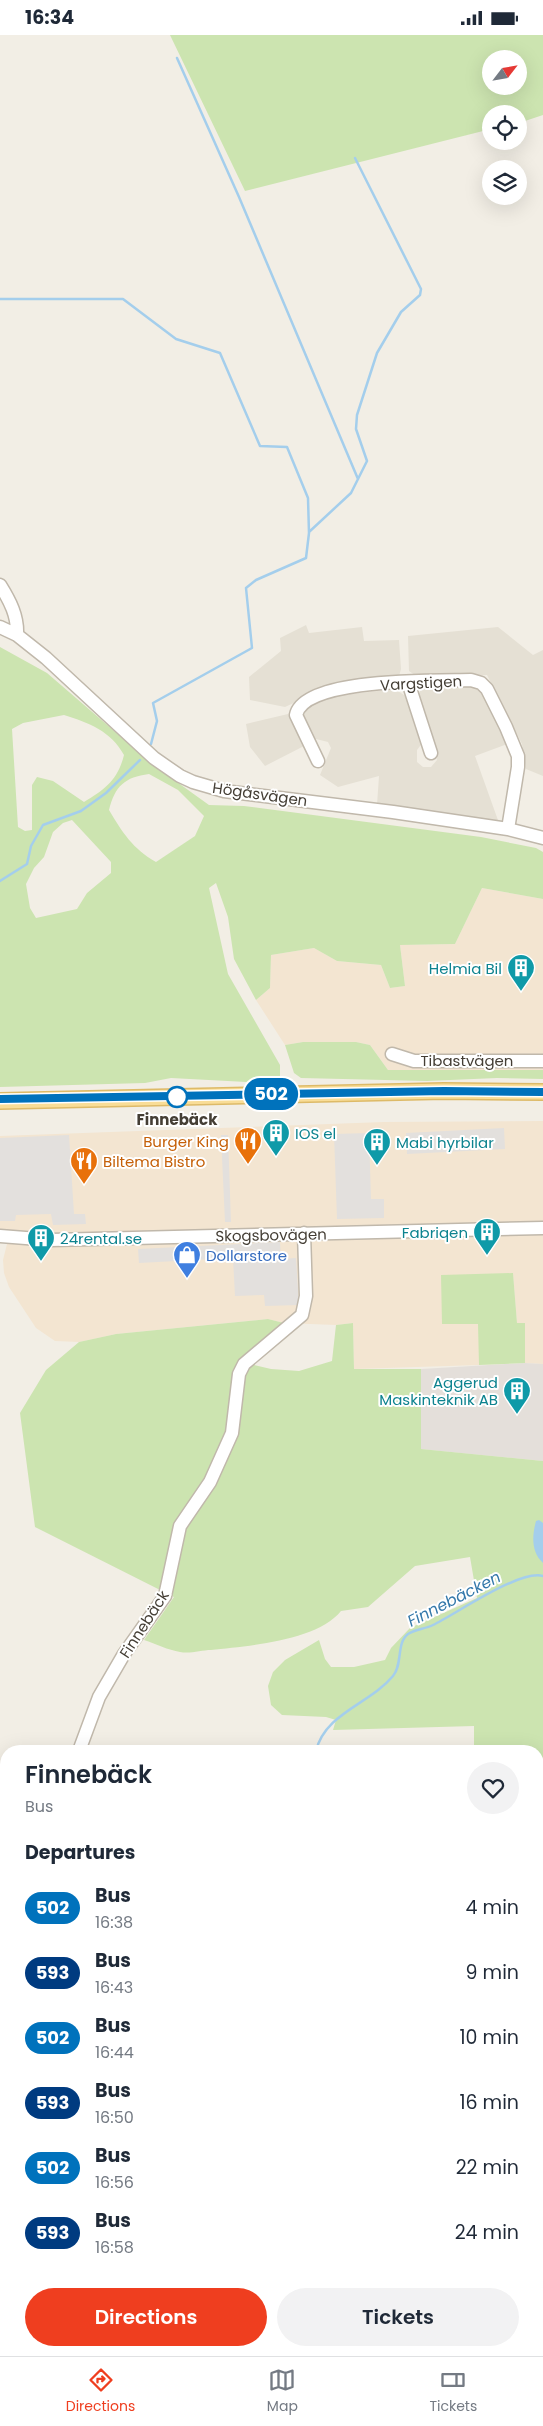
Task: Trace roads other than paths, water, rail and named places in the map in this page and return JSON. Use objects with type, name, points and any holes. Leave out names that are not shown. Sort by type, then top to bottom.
[{"type":"main road","points":[[0,1100],[444,1091],[543,1092]]},
{"type":"street","points":[[0,585],[12,605],[17,625],[17,635]]},
{"type":"street","name":"Högåsvägen","points":[[0,627],[17,635],[46,658],[154,757],[180,776],[192,782],[224,791],[353,806],[508,829],[543,838]]},
{"type":"street","name":"Vargstigen","points":[[318,761],[298,723],[298,708],[302,702],[330,690],[408,682],[471,680],[480,683],[487,689],[518,756],[508,829]]},
{"type":"street","points":[[408,682],[431,753]]},
{"type":"street","name":"Tibastvägen","points":[[392,1054],[414,1061],[543,1061]]},
{"type":"street","name":"Skogsbovägen","points":[[0,1236],[51,1240],[543,1228]]},
{"type":"street","name":"Finnebäck","points":[[81,1745],[99,1697],[124,1654],[165,1596],[180,1526],[210,1483],[232,1433],[236,1418],[237,1385],[241,1369],[262,1347],[302,1315],[306,1296],[304,1233]]},
{"type":"water","points":[[539,1520],[543,1523],[543,1563],[534,1549],[533,1538],[536,1521]]},
{"type":"waterway","points":[[177,58],[239,197],[358,479]]},
{"type":"waterway","points":[[309,532],[351,493],[367,461],[356,429],[357,415],[377,353],[401,312],[420,295],[421,289],[355,158]]},
{"type":"waterway","points":[[0,299],[123,299],[176,339],[220,353],[260,446],[287,447],[308,498],[309,533],[306,558],[256,580],[246,588],[252,648],[153,703],[157,721],[151,744]]},
{"type":"waterway","points":[[0,881],[27,864],[31,846],[43,825],[81,811],[106,793],[140,760]]},
{"type":"waterway","name":"Finnebäcken","points":[[318,1745],[329,1727],[338,1718],[373,1694],[393,1676],[398,1666],[402,1643],[408,1634],[433,1625],[519,1579],[543,1576]]},
{"type":"place","name":"Helmia Bil","points":[[521,992]]},
{"type":"place","name":"Finnebäck","points":[[177,1097]]},
{"type":"place","name":"IOS el","points":[[276,1157]]},
{"type":"place","name":"Burger King","points":[[248,1165]]},
{"type":"place","name":"Mabi hyrbilar","points":[[377,1166]]},
{"type":"place","name":"Biltema Bistro","points":[[84,1185]]},
{"type":"place","name":"Fabriqen","points":[[487,1256]]},
{"type":"place","name":"24rental.se","points":[[41,1262]]},
{"type":"place","name":"Dollarstore","points":[[187,1279]]},
{"type":"place","name":"Aggerud Maskinteknik AB","points":[[517,1415]]}]
